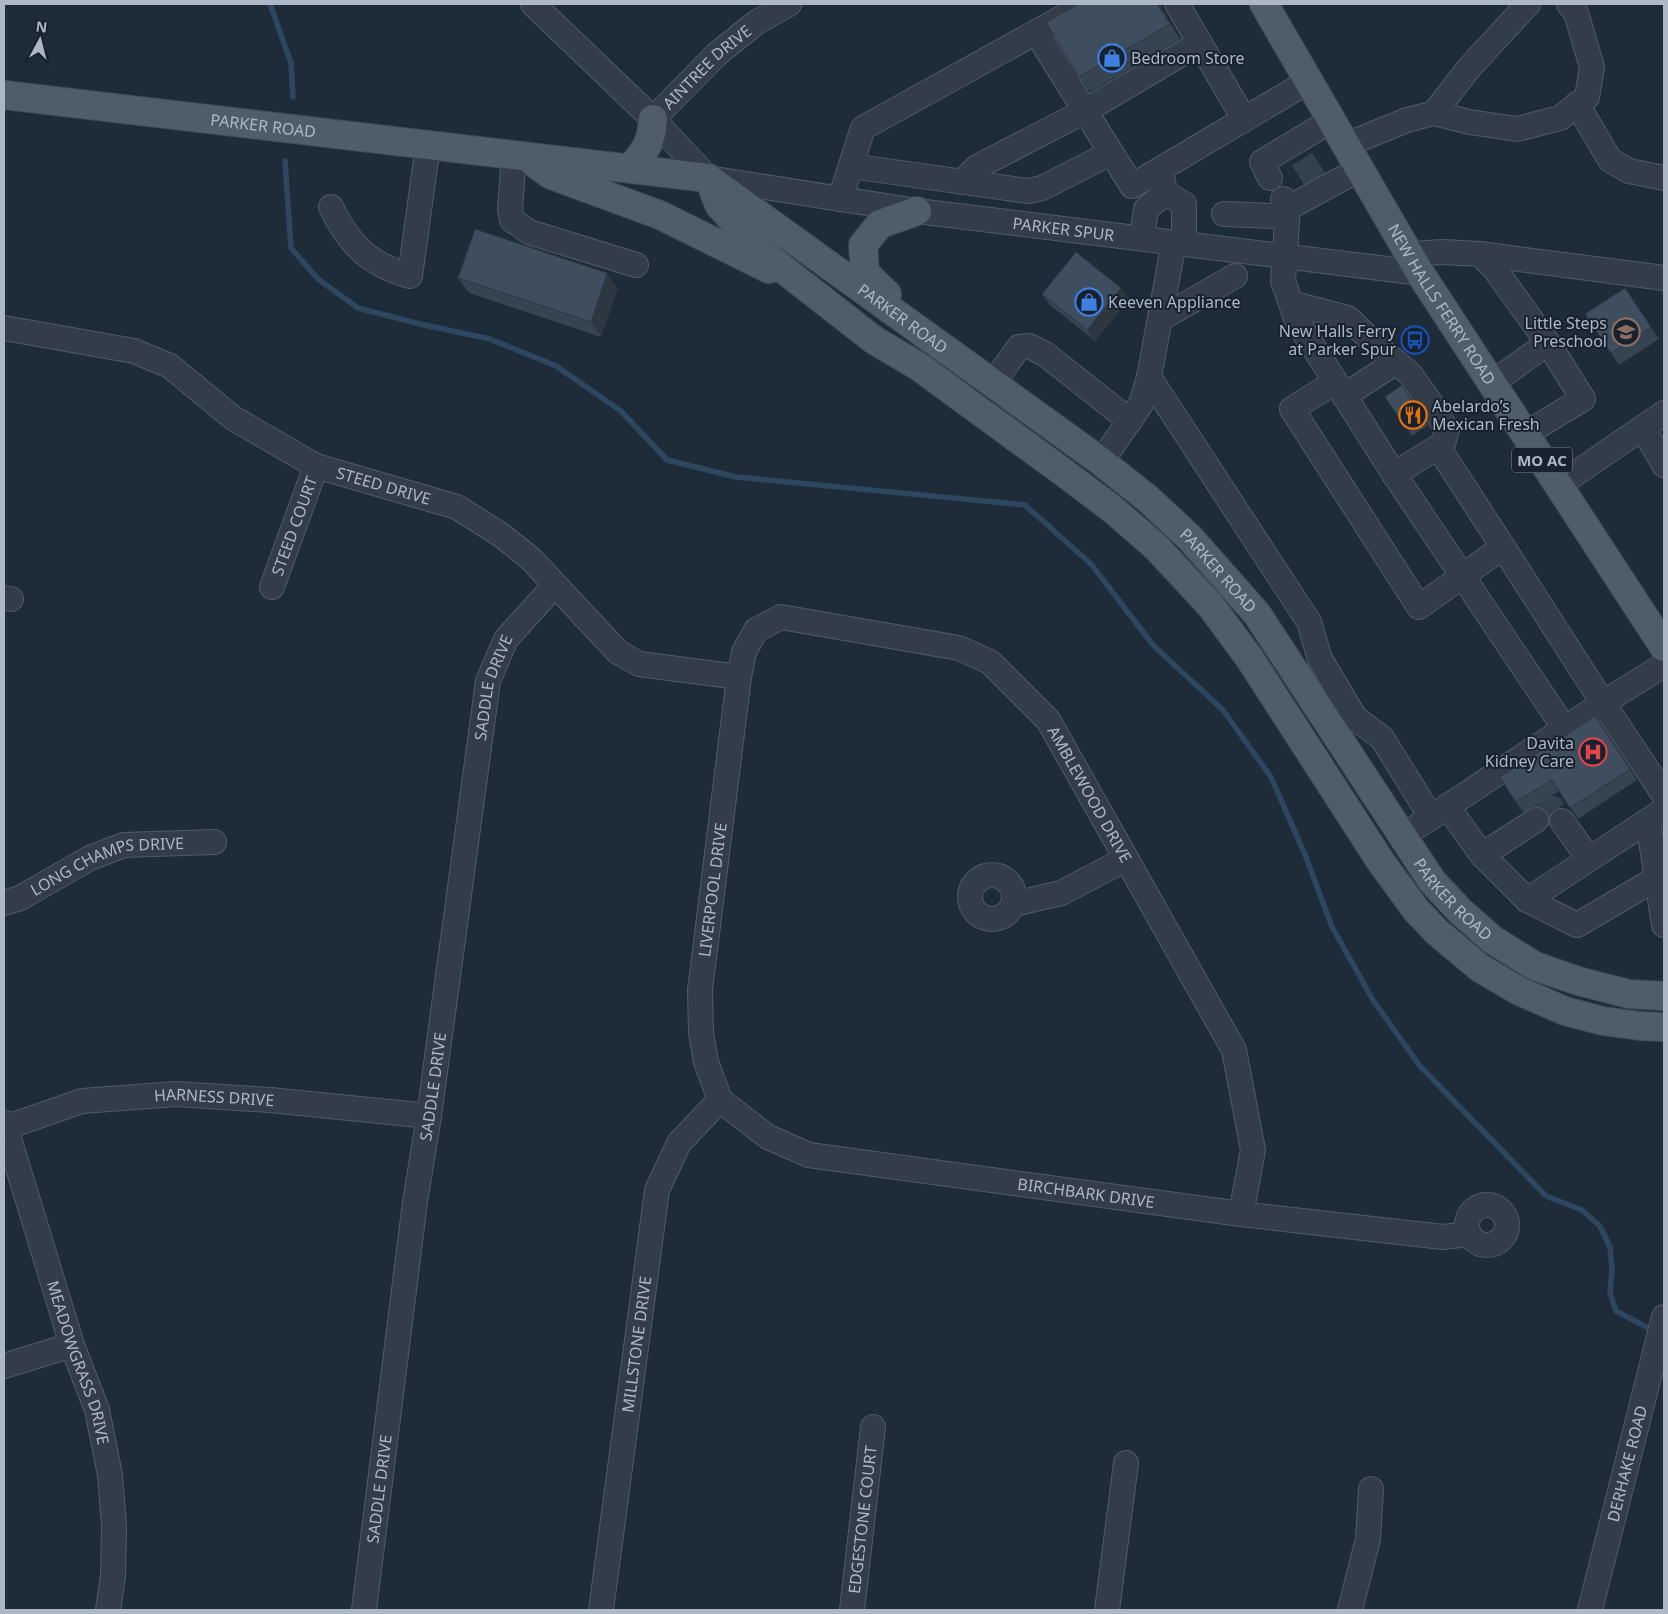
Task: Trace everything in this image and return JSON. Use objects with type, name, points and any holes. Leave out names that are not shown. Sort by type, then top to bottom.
[{"type":"main road","name":"NEW HALLS FERRY ROAD","points":[[1264,4],[1415,263],[1664,647]]},
{"type":"main road","name":"PARKER ROAD","points":[[4,95],[708,178],[1101,462],[1147,498],[1190,538],[1257,614],[1432,881],[1460,912],[1493,940],[1535,966],[1578,981],[1629,994],[1664,996]]},
{"type":"main road","points":[[630,168],[648,145],[652,133],[653,119]]},
{"type":"main road","name":"PARKER ROAD","points":[[519,155],[551,175],[660,215],[771,270],[828,304]]},
{"type":"main road","name":"PARKER ROAD","points":[[708,178],[719,205],[742,232],[774,262],[874,340],[918,366],[1112,508],[1156,547],[1211,606],[1250,659],[1382,862],[1416,910],[1437,932],[1480,968],[1527,995],[1565,1011],[1603,1021],[1664,1027]]},
{"type":"main road","points":[[917,211],[880,224],[863,245],[865,273],[963,361]]},
{"type":"street","points":[[533,4],[653,119],[708,178]]},
{"type":"street","name":"AINTREE DRIVE","points":[[653,119],[717,54],[758,22],[789,4]]},
{"type":"street","points":[[840,199],[863,128],[1087,4]]},
{"type":"street","points":[[1177,4],[1244,119]]},
{"type":"street","points":[[1434,113],[1469,68],[1528,4]]},
{"type":"street","points":[[1346,145],[1407,120],[1434,113],[1469,122],[1517,129],[1560,118],[1587,97],[1592,67],[1576,13],[1569,4]]},
{"type":"street","points":[[1036,32],[1132,186],[1309,81]]},
{"type":"street","points":[[962,182],[977,166],[1085,111],[1200,44]]},
{"type":"street","points":[[1577,104],[1610,160],[1629,171],[1664,178]]},
{"type":"street","points":[[1287,159],[1332,120]]},
{"type":"street","points":[[332,207],[340,224],[362,252],[374,262],[391,271],[410,276],[428,145]]},
{"type":"street","points":[[851,166],[1028,191],[1042,188],[1111,153]]},
{"type":"street","points":[[519,155],[510,209],[512,220],[529,232],[636,265]]},
{"type":"street","points":[[1161,168],[1165,193]]},
{"type":"street","points":[[1224,214],[1274,216],[1303,194],[1360,169]]},
{"type":"street","name":"PARKER SPUR","points":[[708,178],[917,211],[1285,256],[1415,263],[1443,252],[1480,254],[1664,278]]},
{"type":"street","points":[[1142,238],[1146,209],[1165,193]]},
{"type":"street","points":[[1101,462],[1141,404],[1149,377],[1160,319],[1179,243],[1184,204],[1165,193]]},
{"type":"street","points":[[1303,194],[1285,256],[1283,281],[1297,321],[1394,474],[1565,728]]},
{"type":"street","points":[[1480,254],[1494,268],[1548,343],[1583,399],[1525,434]]},
{"type":"street","points":[[1160,319],[1235,276]]},
{"type":"street","points":[[1291,302],[1348,318],[1380,349],[1410,374],[1433,406],[1447,430],[1442,444],[1394,474]]},
{"type":"street","name":"STEED DRIVE","points":[[4,328],[134,351],[170,366],[233,418],[316,466],[456,508],[501,535],[531,559],[618,652],[638,664],[739,677]]},
{"type":"street","points":[[1492,383],[1548,343]]},
{"type":"street","points":[[975,408],[1019,347],[1029,346],[1045,354],[1130,421]]},
{"type":"street","points":[[1396,362],[1292,409],[1419,606],[1503,547]]},
{"type":"street","points":[[1149,377],[1309,622],[1320,659],[1354,718],[1382,738],[1439,812],[1527,900],[1577,925],[1661,876]]},
{"type":"street","points":[[1559,485],[1664,413]]},
{"type":"street","points":[[1643,428],[1664,465]]},
{"type":"street","points":[[1446,459],[1664,796]]},
{"type":"street","name":"STEED COURT","points":[[272,587],[316,466]]},
{"type":"street","name":"SADDLE DRIVE","points":[[364,1610],[416,1202],[488,681],[506,639],[555,584]]},
{"type":"street","name":"AMBLEWOOD DRIVE","points":[[739,677],[744,652],[756,630],[781,617],[959,648],[990,662],[1048,720],[1234,1050],[1253,1150],[1241,1214]]},
{"type":"street","points":[[1403,836],[1603,703],[1664,665]]},
{"type":"street","name":"LIVERPOOL DRIVE","points":[[720,1100],[706,1062],[701,1032],[700,990],[739,677]]},
{"type":"street","points":[[1527,900],[1656,816],[1664,925]]},
{"type":"street","points":[[1482,856],[1536,820]]},
{"type":"street","points":[[1562,821],[1589,859]]},
{"type":"street","name":"LONG CHAMPS DRIVE","points":[[4,903],[20,898],[90,858],[124,844],[214,842]]},
{"type":"street","points":[[1013,904],[1061,893],[1126,860]]},
{"type":"street","name":"HARNESS DRIVE","points":[[4,1126],[82,1101],[176,1094],[270,1100],[429,1116]]},
{"type":"street","name":"BIRCHBARK DRIVE","points":[[720,1100],[768,1138],[809,1155],[1241,1214],[1443,1237],[1469,1234]]},
{"type":"street","name":"MILLSTONE DRIVE","points":[[601,1610],[657,1190],[678,1143],[720,1100]]},
{"type":"street","name":"MEADOWGRASS DRIVE","points":[[4,1126],[72,1345],[97,1410],[110,1475],[114,1526],[112,1576],[108,1610]]},
{"type":"street","name":"DERHAKE ROAD","points":[[1590,1610],[1664,1317]]},
{"type":"street","points":[[4,1366],[72,1345]]},
{"type":"street","name":"EDGESTONE COURT","points":[[852,1610],[873,1427]]},
{"type":"street","points":[[1107,1610],[1126,1463]]},
{"type":"street","points":[[1350,1610],[1368,1539],[1372,1489]]},
{"type":"building","name":"Bedroom Store","points":[[1079,4],[1157,4],[1170,24],[1079,77],[1046,22]]},
{"type":"building","points":[[475,229],[607,273],[591,322],[458,278]]},
{"type":"building","name":"Keeven Appliance","points":[[1076,252],[1121,288],[1087,330],[1042,294]]},
{"type":"building","name":"Little Steps Preschool","points":[[1625,288],[1651,327],[1611,353],[1585,314]]},
{"type":"building","points":[[1402,385],[1420,413],[1404,425],[1385,397]]},
{"type":"building","name":"Davita Kidney Care","points":[[1595,716],[1630,769],[1570,808],[1552,780],[1515,801],[1500,777]]},
{"type":"waterway","points":[[270,4],[291,63],[293,97]]},
{"type":"waterway","points":[[285,161],[291,248],[318,279],[358,308],[490,339],[556,366],[621,411],[667,460],[736,477],[1025,505],[1091,564],[1153,645],[1223,710],[1271,777],[1306,857],[1332,927],[1373,1000],[1420,1066],[1546,1196],[1582,1210],[1600,1226],[1610,1247],[1612,1270],[1610,1293],[1616,1311],[1656,1332]]},
{"type":"tunnel","points":[[1302,159],[1316,181]]},
{"type":"tunnel","points":[[1536,820],[1553,808],[1562,821]]},
{"type":"place","name":"Bedroom Store","points":[[1112,58]]},
{"type":"place","name":"Keeven Appliance","points":[[1089,302]]},
{"type":"place","name":"Little Steps Preschool","points":[[1626,332]]},
{"type":"place","name":"New Halls Ferry at Parker Spur","points":[[1415,340]]},
{"type":"place","name":"Abelardo’s Mexican Fresh","points":[[1413,415]]},
{"type":"place","name":"Davita Kidney Care","points":[[1593,752]]}]
